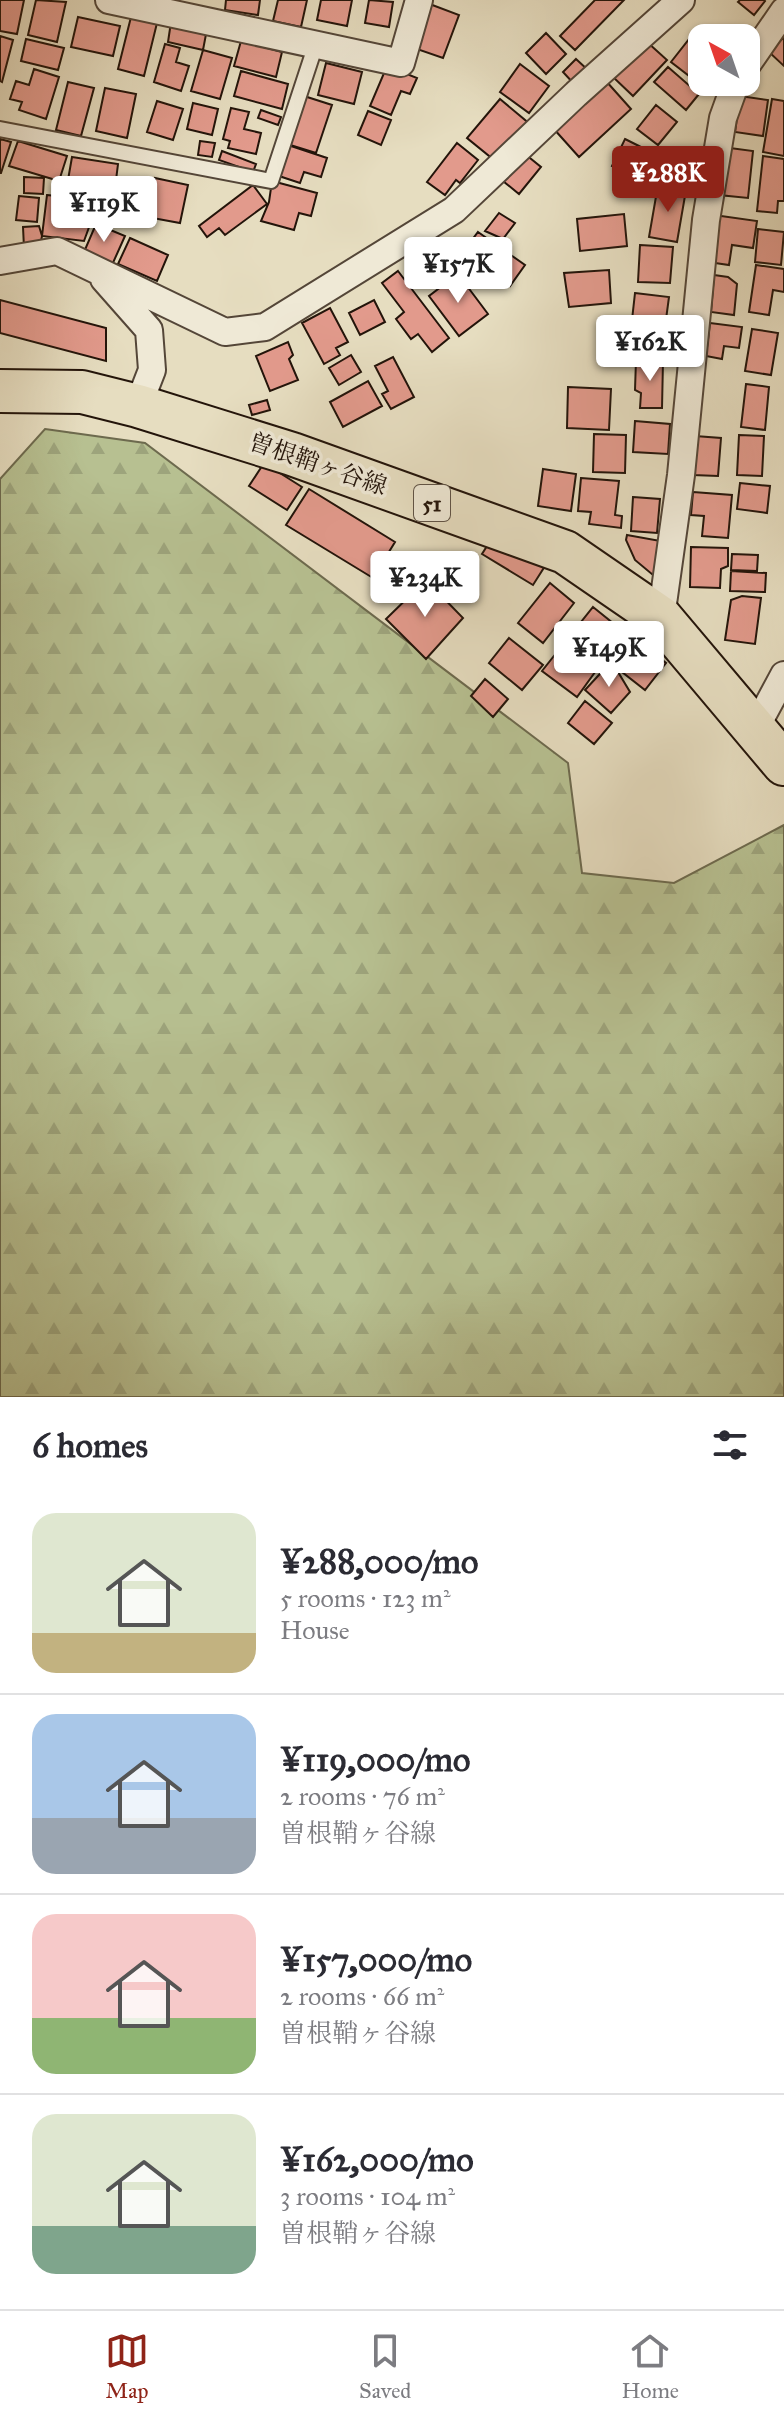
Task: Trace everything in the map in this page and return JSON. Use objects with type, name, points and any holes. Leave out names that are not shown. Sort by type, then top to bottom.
[{"type":"main road","name":"曽根鞘ヶ谷線","points":[[0,391],[82,392],[138,406],[292,454],[565,552],[661,618],[784,764]]},
{"type":"street","points":[[109,0],[401,63],[419,0]]},
{"type":"street","points":[[0,261],[57,251],[225,332],[265,327],[454,210],[681,0]]},
{"type":"street","points":[[760,45],[784,8],[780,0]]},
{"type":"street","points":[[661,618],[681,475],[706,220],[723,118],[731,96]]},
{"type":"street","points":[[96,271],[149,330],[152,370],[138,406]]},
{"type":"street","points":[[755,729],[784,675]]},
{"type":"lane","points":[[0,129],[271,181],[316,44]]},
{"type":"green space","points":[[45,429],[145,443],[568,763],[582,873],[674,883],[784,825],[784,1397],[0,1397],[0,479]]},
{"type":"building","points":[[0,0],[24,0],[17,34],[0,31]]},
{"type":"building","points":[[36,0],[66,2],[57,42],[28,35]]},
{"type":"building","points":[[226,0],[260,0],[258,15],[225,10]]},
{"type":"building","points":[[278,0],[307,0],[301,27],[273,21]]},
{"type":"building","points":[[321,0],[352,0],[347,26],[317,20]]},
{"type":"building","points":[[369,0],[393,2],[389,27],[365,23]]},
{"type":"building","points":[[595,0],[624,0],[575,50],[560,36]]},
{"type":"building","points":[[765,1],[754,15],[738,2]]},
{"type":"building","points":[[427,3],[459,15],[443,58],[411,47]]},
{"type":"building","points":[[78,17],[120,26],[113,56],[71,47]]},
{"type":"building","points":[[131,17],[157,23],[144,76],[118,69]]},
{"type":"building","points":[[171,22],[207,29],[203,50],[168,42]]},
{"type":"building","points":[[546,33],[566,54],[546,74],[526,53]]},
{"type":"building","points":[[0,36],[13,40],[2,82],[0,81]]},
{"type":"building","points":[[784,37],[784,66],[769,52]]},
{"type":"building","points":[[26,39],[64,48],[58,70],[21,61]]},
{"type":"building","points":[[688,40],[688,75],[671,62]]},
{"type":"building","points":[[241,41],[282,52],[276,77],[234,66]]},
{"type":"building","points":[[647,42],[667,60],[633,96],[613,77]]},
{"type":"building","points":[[165,44],[180,48],[176,62],[189,66],[181,91],[154,82]]},
{"type":"building","points":[[203,50],[232,58],[220,99],[191,91]]},
{"type":"building","points":[[576,59],[589,71],[575,85],[563,72]]},
{"type":"building","points":[[326,63],[362,72],[354,104],[318,95]]},
{"type":"building","points":[[520,64],[549,86],[529,113],[500,92]]},
{"type":"building","points":[[387,66],[417,78],[410,94],[401,91],[391,115],[370,106]]},
{"type":"building","points":[[668,67],[688,84],[688,96],[697,96],[686,110],[654,82]]},
{"type":"building","points":[[34,69],[59,77],[46,119],[19,110],[22,102],[10,99],[16,81],[29,85]]},
{"type":"building","points":[[241,71],[288,84],[282,109],[234,96]]},
{"type":"building","points":[[606,81],[631,109],[579,157],[553,128]]},
{"type":"building","points":[[68,82],[94,88],[81,136],[56,130]]},
{"type":"building","points":[[105,88],[136,94],[127,138],[96,131]]},
{"type":"building","points":[[304,96],[332,105],[316,153],[287,144]]},
{"type":"building","points":[[740,96],[768,100],[763,136],[735,132]]},
{"type":"building","points":[[500,99],[531,125],[499,164],[467,138]]},
{"type":"building","points":[[772,99],[784,101],[784,156],[763,152]]},
{"type":"building","points":[[157,101],[183,109],[173,140],[147,132]]},
{"type":"building","points":[[193,103],[218,109],[212,135],[187,129]]},
{"type":"building","points":[[656,105],[677,122],[658,145],[637,129]]},
{"type":"building","points":[[231,108],[249,112],[244,129],[261,133],[256,154],[228,148],[230,141],[223,139]]},
{"type":"building","points":[[261,110],[281,117],[278,125],[258,118]]},
{"type":"building","points":[[368,111],[391,120],[381,145],[358,135]]},
{"type":"building","points":[[0,139],[11,142],[1,173],[0,173]]},
{"type":"building","points":[[625,139],[651,152],[638,179],[612,166]]},
{"type":"building","points":[[18,141],[67,156],[59,181],[9,166]]},
{"type":"building","points":[[200,141],[215,143],[212,157],[198,155]]},
{"type":"building","points":[[457,143],[478,160],[460,183],[456,180],[445,195],[427,182]]},
{"type":"building","points":[[288,145],[327,158],[321,177],[304,172],[300,183],[279,176]]},
{"type":"building","points":[[730,148],[753,151],[748,198],[719,195]]},
{"type":"building","points":[[222,151],[256,164],[253,172],[219,160]]},
{"type":"building","points":[[525,154],[541,167],[519,194],[503,181]]},
{"type":"building","points":[[763,156],[784,159],[784,201],[778,201],[777,213],[757,211]]},
{"type":"building","points":[[72,157],[118,164],[115,188],[68,180]]},
{"type":"building","points":[[24,177],[44,178],[43,194],[24,193]]},
{"type":"building","points":[[118,178],[148,186],[140,212],[110,204]]},
{"type":"building","points":[[155,178],[188,185],[180,223],[147,217]]},
{"type":"building","points":[[272,181],[317,193],[311,216],[299,213],[294,230],[261,221],[269,202]]},
{"type":"building","points":[[253,185],[267,204],[225,235],[219,228],[207,237],[199,226]]},
{"type":"building","points":[[658,185],[686,190],[677,242],[649,237]]},
{"type":"building","points":[[47,195],[75,198],[92,219],[84,241],[42,236]]},
{"type":"building","points":[[19,196],[39,198],[37,222],[16,220]]},
{"type":"building","points":[[499,213],[515,223],[503,239],[485,231]]},
{"type":"building","points":[[624,214],[627,246],[580,251],[577,219]]},
{"type":"building","points":[[714,215],[757,221],[753,248],[732,245],[729,265],[708,262]]},
{"type":"building","points":[[96,224],[125,236],[112,265],[84,252]]},
{"type":"building","points":[[39,226],[42,236],[40,247],[24,248],[23,227]]},
{"type":"building","points":[[758,229],[784,232],[781,265],[755,262]]},
{"type":"building","points":[[478,232],[525,265],[510,286],[463,252]]},
{"type":"building","points":[[130,238],[168,255],[157,281],[118,264]]},
{"type":"building","points":[[640,245],[673,247],[670,283],[638,282]]},
{"type":"building","points":[[756,265],[784,269],[784,292],[773,290],[769,315],[749,312]]},
{"type":"building","points":[[609,270],[611,303],[569,307],[564,273]]},
{"type":"building","points":[[398,271],[449,338],[432,352],[418,334],[411,339],[396,319],[404,312],[382,283]]},
{"type":"building","points":[[458,274],[488,314],[459,336],[429,296]]},
{"type":"building","points":[[714,275],[728,277],[737,284],[734,315],[711,312]]},
{"type":"building","points":[[635,293],[669,297],[663,342],[630,338]]},
{"type":"building","points":[[0,300],[106,328],[106,361],[0,333]]},
{"type":"building","points":[[374,300],[385,322],[360,335],[349,313]]},
{"type":"building","points":[[330,308],[348,342],[336,348],[340,355],[324,364],[302,323]]},
{"type":"building","points":[[710,323],[742,327],[739,348],[724,346],[722,359],[706,356]]},
{"type":"building","points":[[752,329],[778,333],[771,375],[745,371]]},
{"type":"building","points":[[288,342],[293,355],[289,359],[298,380],[270,391],[256,356]]},
{"type":"building","points":[[351,355],[361,372],[339,385],[329,368]]},
{"type":"building","points":[[393,357],[414,397],[391,409],[382,394],[388,391],[375,366]]},
{"type":"building","points":[[636,360],[663,361],[662,408],[640,408],[641,393],[635,390]]},
{"type":"building","points":[[368,381],[382,406],[343,427],[330,402]]},
{"type":"building","points":[[746,384],[769,387],[765,430],[741,427]]},
{"type":"building","points":[[568,387],[611,389],[609,430],[567,428]]},
{"type":"building","points":[[267,400],[270,410],[252,415],[249,405]]},
{"type":"building","points":[[635,421],[670,424],[668,454],[633,452]]},
{"type":"building","points":[[594,434],[626,435],[625,473],[593,472]]},
{"type":"building","points":[[739,435],[764,436],[762,476],[737,475]]},
{"type":"building","points":[[695,436],[721,438],[718,476],[693,475]]},
{"type":"building","points":[[264,463],[302,487],[287,510],[249,486]]},
{"type":"building","points":[[543,469],[576,474],[571,511],[538,506]]},
{"type":"building","points":[[581,478],[619,481],[615,515],[622,516],[621,528],[589,524],[591,512],[578,511]]},
{"type":"building","points":[[740,483],[770,486],[767,513],[737,509]]},
{"type":"building","points":[[309,489],[395,542],[373,578],[286,525]]},
{"type":"building","points":[[693,492],[732,495],[728,538],[702,536],[704,516],[691,515]]},
{"type":"building","points":[[633,497],[660,499],[657,533],[631,531]]},
{"type":"building","points":[[494,535],[545,566],[533,585],[482,554]]},
{"type":"building","points":[[627,535],[666,542],[659,580],[635,560],[626,540]]},
{"type":"building","points":[[691,547],[728,548],[728,566],[721,569],[720,588],[690,587]]},
{"type":"building","points":[[732,554],[758,555],[757,571],[731,570]]},
{"type":"building","points":[[731,571],[766,573],[765,592],[730,591]]},
{"type":"building","points":[[426,580],[463,618],[426,659],[386,619]]},
{"type":"building","points":[[550,583],[574,603],[543,643],[518,623]]},
{"type":"building","points":[[742,596],[761,598],[755,644],[725,640],[731,600]]},
{"type":"building","points":[[593,607],[624,632],[577,697],[542,671]]},
{"type":"building","points":[[630,634],[666,663],[645,690],[608,661]]},
{"type":"building","points":[[509,638],[543,665],[522,690],[489,663]]},
{"type":"building","points":[[609,664],[630,692],[611,713],[585,690]]},
{"type":"building","points":[[485,679],[508,699],[493,717],[471,696]]},
{"type":"building","points":[[585,701],[612,723],[594,744],[568,723]]}]
